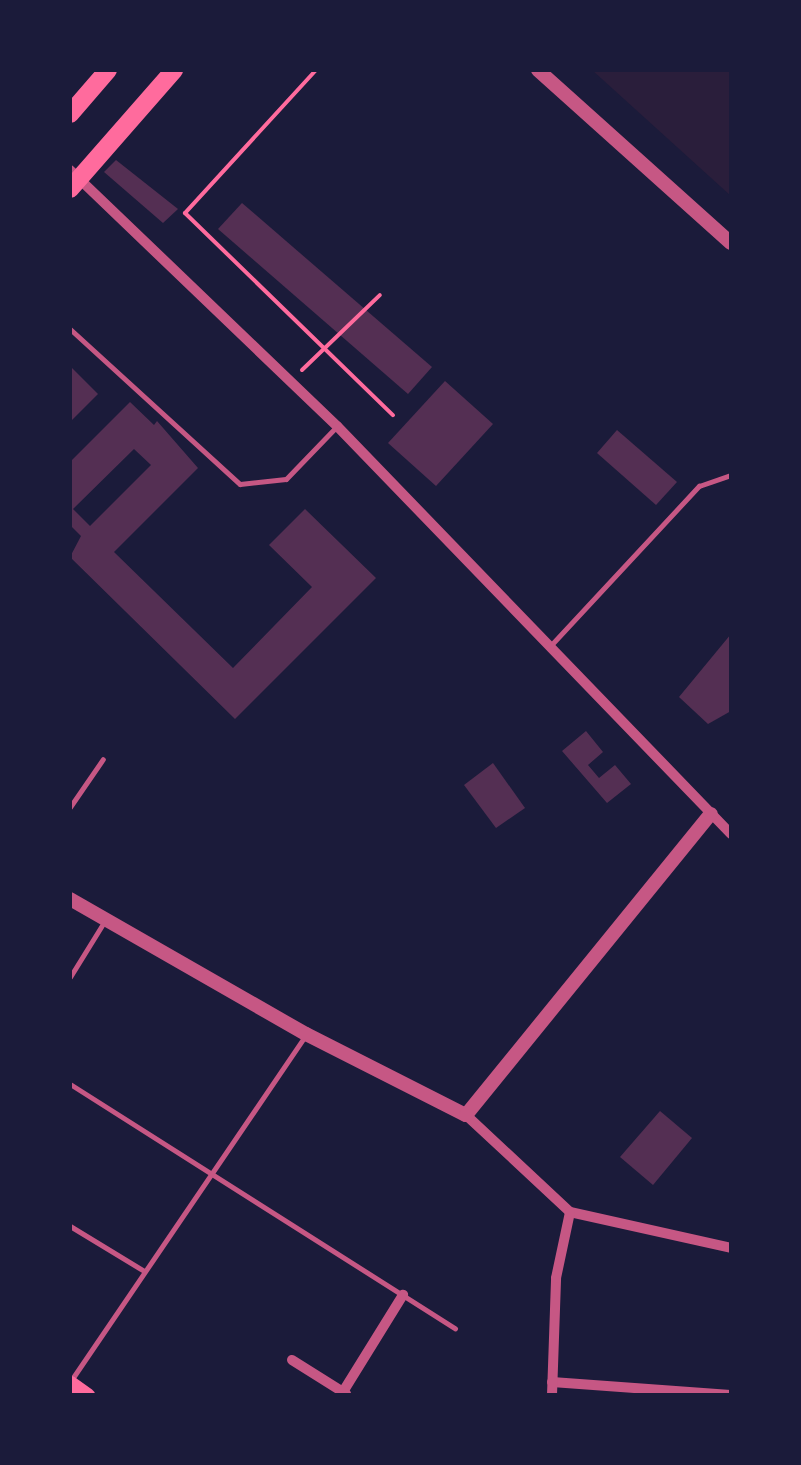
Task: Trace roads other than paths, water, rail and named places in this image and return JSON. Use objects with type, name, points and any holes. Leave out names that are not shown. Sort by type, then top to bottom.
[{"type":"main road","points":[[70,114],[108,70]]},
{"type":"main road","points":[[73,179],[174,70]]},
{"type":"main road","points":[[70,1382],[87,1395]]},
{"type":"street","points":[[538,70],[731,243]]},
{"type":"street","points":[[73,179],[292,380],[552,644],[731,834]]},
{"type":"street","points":[[466,1115],[711,814]]},
{"type":"street","points":[[70,899],[306,1034],[466,1115],[570,1212],[731,1248]]},
{"type":"street","points":[[570,1212],[556,1278],[552,1389],[731,1395]]},
{"type":"street","points":[[292,1360],[344,1394],[403,1295]]},
{"type":"lane","points":[[70,330],[240,484],[286,479],[337,426]]},
{"type":"lane","points":[[552,644],[699,486],[731,475]]},
{"type":"lane","points":[[70,806],[103,759]]},
{"type":"lane","points":[[70,977],[105,919]]},
{"type":"lane","points":[[70,1382],[306,1034]]},
{"type":"lane","points":[[70,1084],[210,1177],[455,1328]]},
{"type":"lane","points":[[70,1226],[144,1271]]}]
